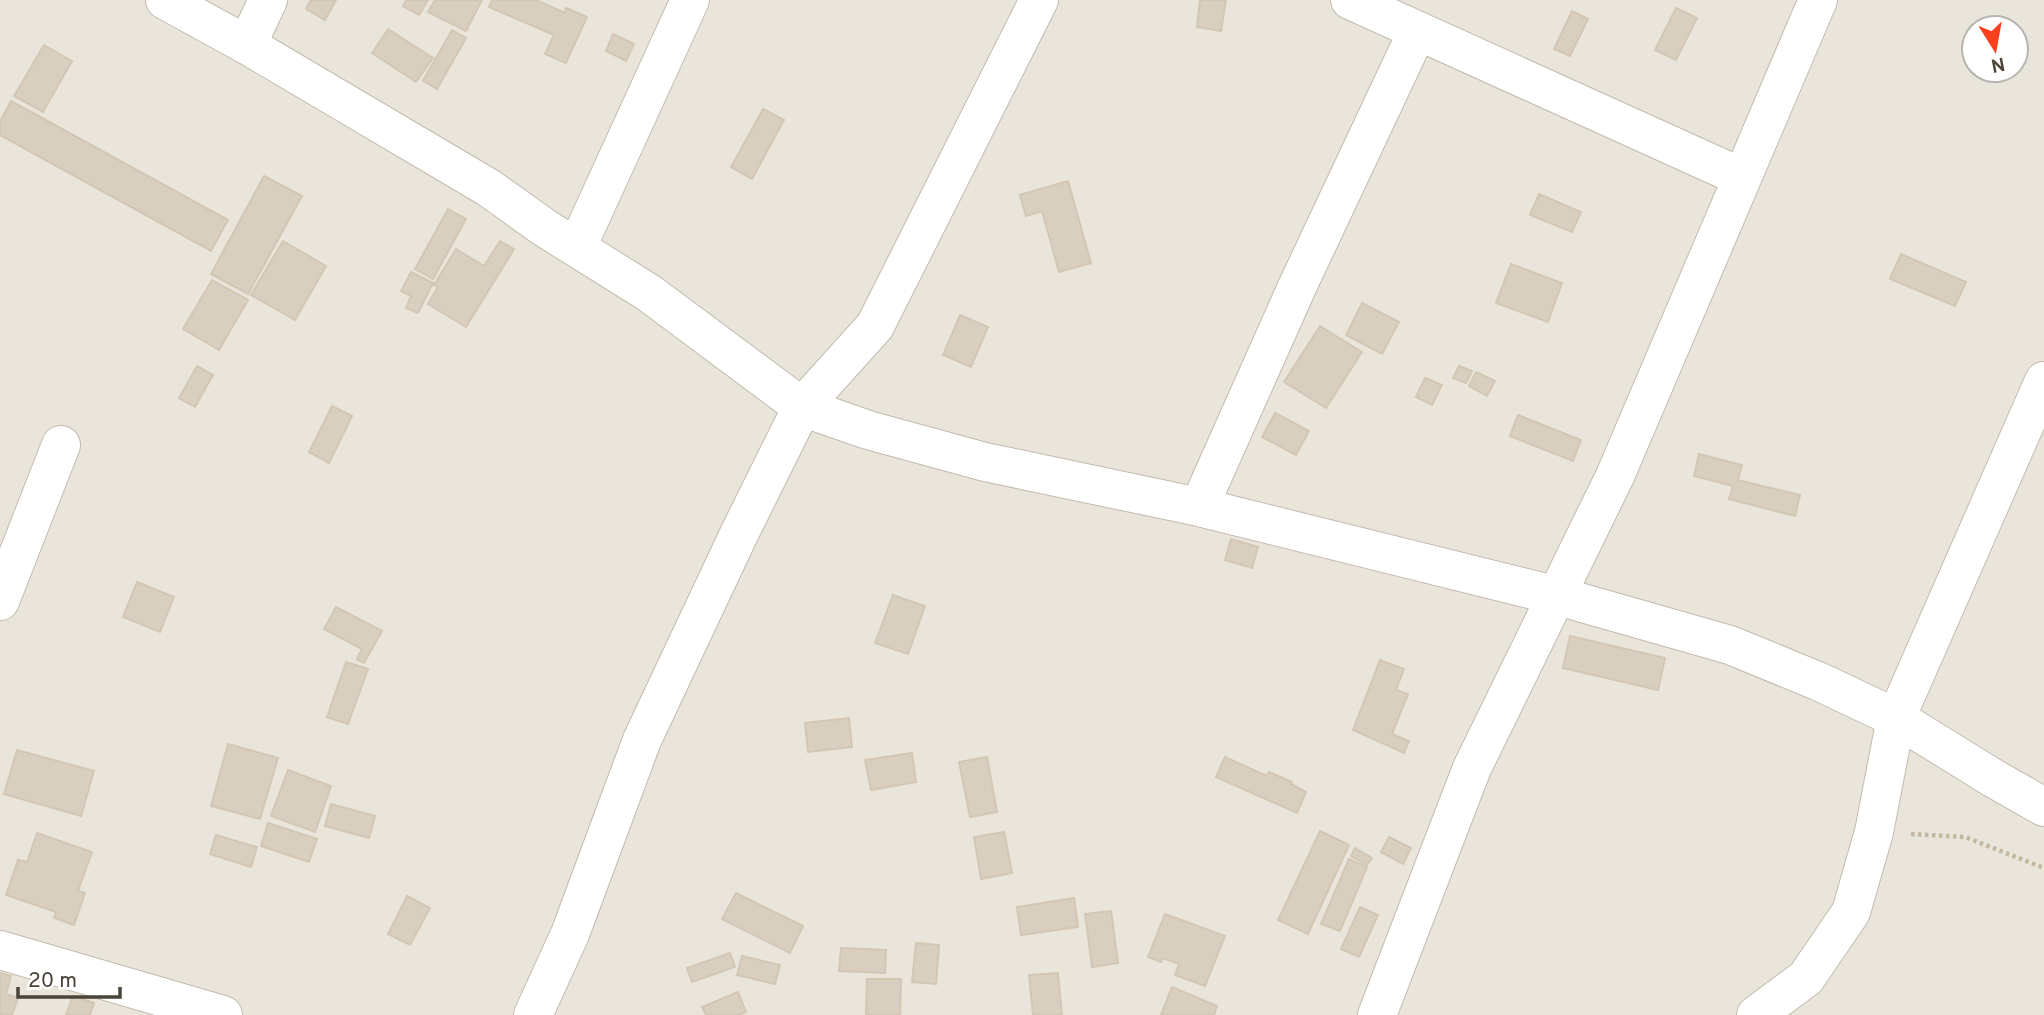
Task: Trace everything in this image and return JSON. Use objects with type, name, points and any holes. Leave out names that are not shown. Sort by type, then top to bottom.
[{"type":"street","points":[[165,0],[247,45],[489,188],[649,293],[802,407],[868,430],[985,462],[1199,507],[1558,596],[1730,645],[1820,682],[1896,718],[2044,807]]},
{"type":"street","points":[[247,45],[268,0]]},
{"type":"street","points":[[577,247],[690,0]]},
{"type":"street","points":[[533,1015],[570,934],[642,740],[738,534],[802,407],[875,326],[1039,0]]},
{"type":"street","points":[[1350,0],[1741,177]]},
{"type":"street","points":[[1377,1015],[1472,768],[1615,476],[1818,0]]},
{"type":"street","points":[[1199,507],[1297,287],[1417,32]]},
{"type":"street","points":[[1756,1015],[1805,978],[1851,912],[1874,832],[1896,718],[2044,381]]},
{"type":"street","points":[[0,601],[61,445]]},
{"type":"street","points":[[0,950],[223,1015]]},
{"type":"path","points":[[1874,832],[1965,837],[2044,868]]},
{"type":"shaded area","points":[[0,0],[2044,0],[2044,1015],[0,1015]]},
{"type":"building","points":[[311,0],[336,0],[325,20],[306,9]]},
{"type":"building","points":[[406,0],[428,0],[419,15],[403,6]]},
{"type":"building","points":[[435,0],[482,0],[466,31],[428,12]]},
{"type":"building","points":[[492,0],[536,0],[565,13],[566,8],[587,17],[566,63],[545,54],[554,35],[489,7]]},
{"type":"building","points":[[1200,0],[1226,0],[1221,31],[1197,27]]},
{"type":"building","points":[[1676,8],[1697,18],[1676,60],[1655,50]]},
{"type":"building","points":[[1572,11],[1588,19],[1570,56],[1554,49]]},
{"type":"building","points":[[388,29],[433,58],[416,82],[372,53]]},
{"type":"building","points":[[452,30],[466,38],[437,89],[423,81]]},
{"type":"building","points":[[613,34],[634,44],[626,61],[606,51]]},
{"type":"building","points":[[44,45],[72,61],[43,112],[14,96]]},
{"type":"building","points":[[11,101],[228,220],[211,251],[0,135],[0,122]]},
{"type":"building","points":[[763,109],[784,120],[752,179],[731,167]]},
{"type":"building","points":[[264,176],[302,196],[248,294],[211,274]]},
{"type":"building","points":[[1068,181],[1091,263],[1059,272],[1042,211],[1026,216],[1020,195]]},
{"type":"building","points":[[1539,194],[1581,212],[1572,232],[1530,215]]},
{"type":"building","points":[[448,209],[466,219],[433,279],[415,269]]},
{"type":"building","points":[[283,241],[326,266],[295,320],[251,295]]},
{"type":"building","points":[[500,241],[514,249],[466,327],[428,304],[438,287],[434,285],[456,249],[484,266]]},
{"type":"building","points":[[1901,254],[1966,282],[1955,306],[1890,279]]},
{"type":"building","points":[[1511,264],[1562,283],[1548,322],[1496,303]]},
{"type":"building","points":[[411,272],[433,283],[418,313],[406,308],[411,296],[401,291]]},
{"type":"building","points":[[212,280],[248,300],[219,350],[183,329]]},
{"type":"building","points":[[1362,303],[1399,322],[1382,354],[1346,335]]},
{"type":"building","points":[[960,315],[988,327],[971,367],[943,355]]},
{"type":"building","points":[[1320,326],[1362,352],[1326,408],[1284,382]]},
{"type":"building","points":[[197,366],[213,375],[195,407],[179,398]]},
{"type":"building","points":[[1459,366],[1472,371],[1466,383],[1453,378]]},
{"type":"building","points":[[1476,372],[1495,381],[1487,396],[1469,386]]},
{"type":"building","points":[[1425,378],[1442,385],[1432,405],[1416,397]]},
{"type":"building","points":[[332,406],[352,416],[329,463],[309,452]]},
{"type":"building","points":[[1275,413],[1309,431],[1296,455],[1262,437]]},
{"type":"building","points":[[1518,415],[1581,440],[1573,461],[1510,436]]},
{"type":"building","points":[[1699,454],[1742,465],[1738,480],[1800,495],[1795,516],[1729,499],[1733,486],[1694,476]]},
{"type":"building","points":[[1231,539],[1258,547],[1252,568],[1225,560]]},
{"type":"building","points":[[137,582],[174,597],[160,632],[123,617]]},
{"type":"building","points":[[893,595],[925,606],[908,654],[875,643]]},
{"type":"building","points":[[336,607],[382,631],[364,663],[357,659],[362,649],[324,629]]},
{"type":"building","points":[[1570,636],[1665,658],[1658,690],[1563,668]]},
{"type":"building","points":[[1380,660],[1404,669],[1396,690],[1408,694],[1392,734],[1409,741],[1404,753],[1353,730]]},
{"type":"building","points":[[346,662],[368,669],[348,724],[327,717]]},
{"type":"building","points":[[849,718],[852,747],[808,752],[805,723]]},
{"type":"building","points":[[228,744],[278,758],[260,819],[211,806]]},
{"type":"building","points":[[17,750],[94,771],[81,816],[4,794]]},
{"type":"building","points":[[912,753],[916,782],[871,790],[865,760]]},
{"type":"building","points":[[987,757],[997,812],[970,817],[959,762]]},
{"type":"building","points":[[1225,757],[1267,776],[1269,772],[1292,782],[1291,784],[1306,792],[1297,813],[1216,777]]},
{"type":"building","points":[[288,770],[331,786],[315,832],[271,816]]},
{"type":"building","points":[[331,804],[375,816],[369,838],[325,826]]},
{"type":"building","points":[[268,823],[317,839],[309,862],[261,846]]},
{"type":"building","points":[[1320,831],[1349,845],[1308,934],[1278,920]]},
{"type":"building","points":[[1004,832],[1012,873],[981,879],[974,837]]},
{"type":"building","points":[[37,833],[92,852],[78,891],[85,893],[74,925],[54,918],[56,912],[6,895],[18,860],[27,862]]},
{"type":"building","points":[[216,835],[257,847],[251,867],[210,854]]},
{"type":"building","points":[[1389,837],[1411,848],[1403,864],[1381,852]]},
{"type":"building","points":[[1355,848],[1372,858],[1367,865],[1351,856]]},
{"type":"building","points":[[1349,859],[1367,867],[1340,931],[1321,924]]},
{"type":"building","points":[[736,893],[803,926],[790,953],[722,919]]},
{"type":"building","points":[[407,896],[430,908],[410,945],[388,934]]},
{"type":"building","points":[[1074,898],[1078,927],[1021,935],[1017,907]]},
{"type":"building","points":[[1360,907],[1378,915],[1359,957],[1341,949]]},
{"type":"building","points":[[1111,911],[1118,963],[1092,967],[1085,914]]},
{"type":"building","points":[[1165,914],[1225,936],[1205,986],[1175,975],[1179,964],[1163,958],[1161,962],[1148,957]]},
{"type":"building","points":[[916,943],[939,945],[936,984],[912,982]]},
{"type":"building","points":[[841,948],[886,950],[885,973],[839,971]]},
{"type":"building","points":[[730,953],[735,967],[692,982],[687,968]]},
{"type":"building","points":[[742,956],[780,965],[775,984],[737,975]]},
{"type":"building","points":[[0,973],[11,976],[6,994],[18,998],[12,1015],[0,1015]]},
{"type":"building","points":[[1058,973],[1062,1015],[1033,1015],[1029,975]]},
{"type":"building","points":[[867,979],[901,979],[900,1015],[866,1015]]},
{"type":"building","points":[[1172,987],[1217,1006],[1214,1015],[1161,1015]]},
{"type":"building","points":[[738,992],[746,1012],[738,1015],[706,1015],[702,1007]]},
{"type":"building","points":[[73,996],[94,1003],[90,1015],[66,1015]]}]
